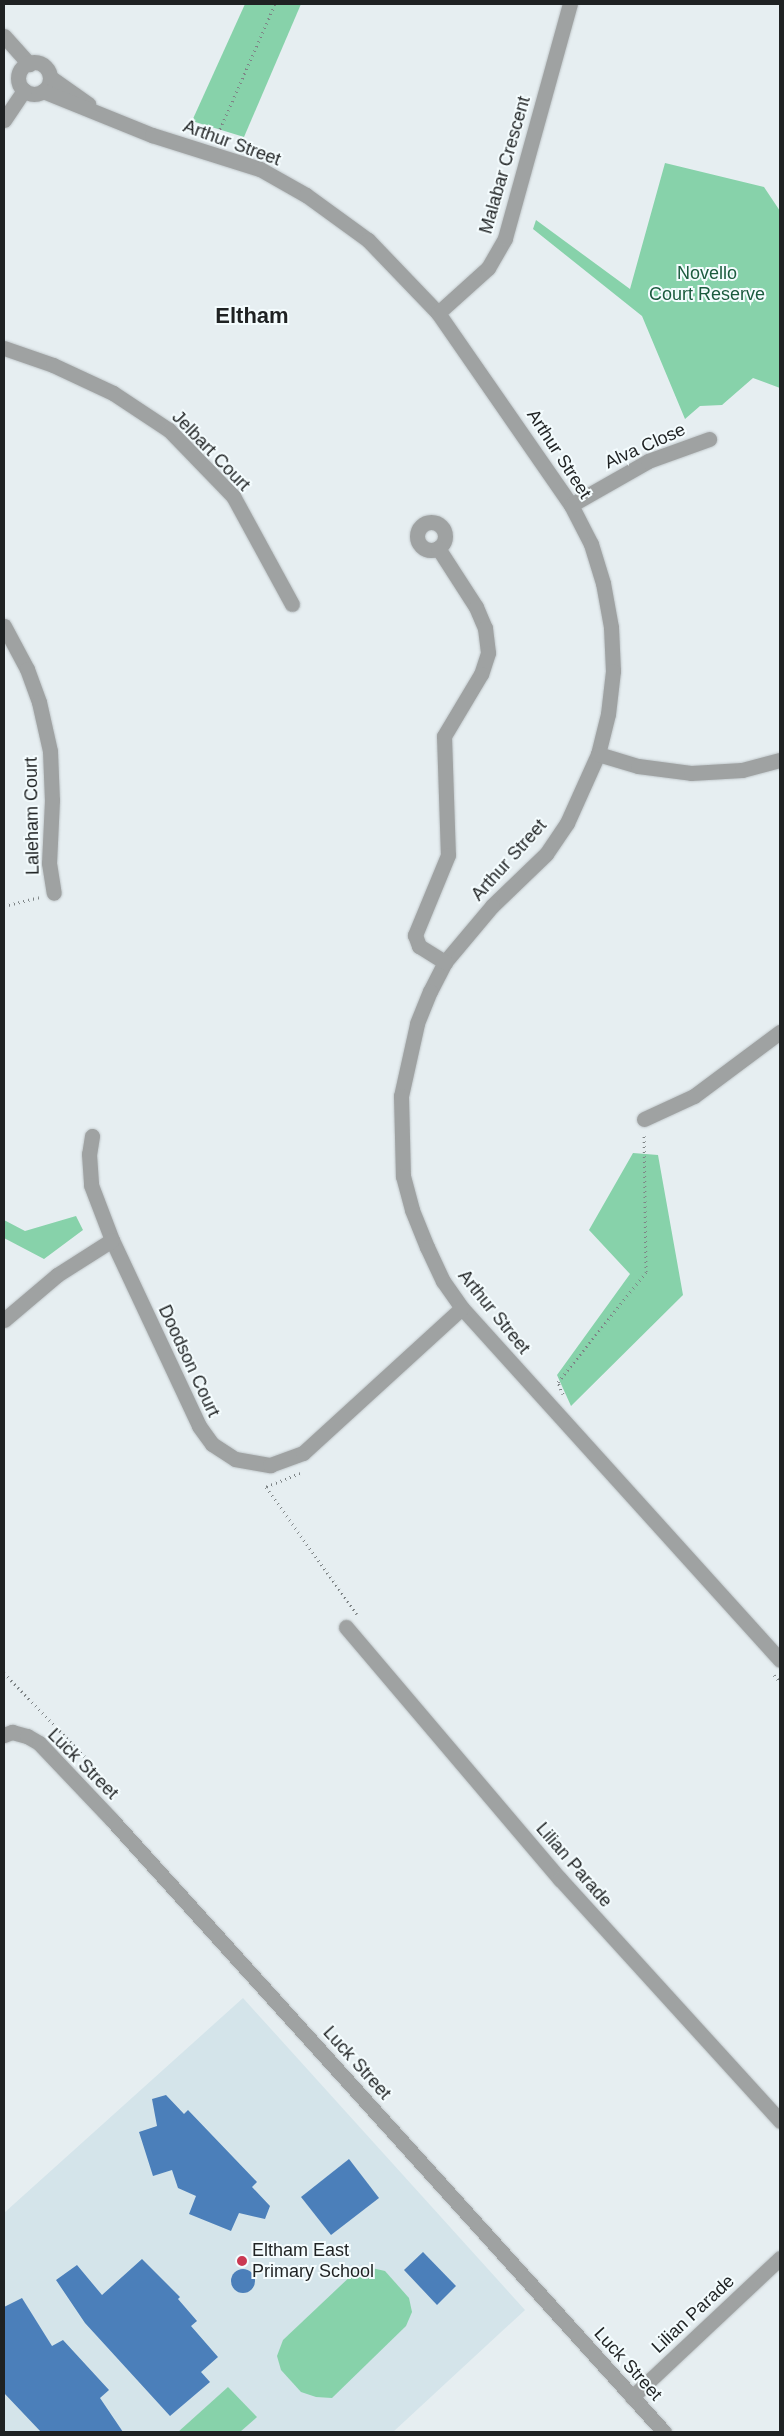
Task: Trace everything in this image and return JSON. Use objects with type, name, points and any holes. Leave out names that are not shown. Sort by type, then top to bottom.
[{"type":"street","name":"Malabar Crescent","points":[[438,313],[488,268],[505,238],[570,4]]},
{"type":"street","points":[[4,36],[25,67]]},
{"type":"street","points":[[4,46],[25,67],[44,66],[50,77],[43,92],[32,94],[24,90],[19,81],[25,67]]},
{"type":"street","name":"Arthur Street","points":[[50,77],[112,120]]},
{"type":"street","points":[[4,120],[24,90]]},
{"type":"street","name":"Arthur Street","points":[[43,92],[112,120],[260,169],[306,195],[368,240],[438,313],[571,505],[594,551],[604,583],[611,627],[613,671],[608,714],[598,754],[567,824],[546,854],[492,906],[445,962],[417,1024],[408,1058],[401,1096],[400,1137],[404,1176],[412,1210],[443,1281],[462,1308],[774,1664]]},
{"type":"street","name":"Jelbart Court","points":[[4,348],[53,365],[113,393],[169,430],[233,496],[292,604]]},
{"type":"street","name":"Alva Close","points":[[571,505],[648,461],[709,439]]},
{"type":"street","points":[[438,548],[476,607],[485,628],[488,653],[481,674],[444,736],[448,855],[415,935],[419,946],[445,962]]},
{"type":"street","name":"Laleham Court","points":[[4,626],[27,669],[39,702],[50,751],[52,800],[49,862],[54,893]]},
{"type":"street","points":[[598,754],[638,766],[691,773],[742,770],[780,760]]},
{"type":"street","points":[[644,1119],[694,1096],[780,1032]]},
{"type":"street","name":"Doodson Court","points":[[92,1136],[89,1154],[91,1185],[112,1240],[204,1435],[228,1455],[259,1466],[283,1463],[303,1454],[462,1308]]},
{"type":"street","points":[[4,1320],[57,1275],[112,1240]]},
{"type":"street","name":"Lilian Parade","points":[[346,1627],[583,1905],[780,2121]]},
{"type":"street","name":"Luck Street","points":[[8,1734],[39,1743],[112,1820],[664,2432]]},
{"type":"street","name":"Lilian Parade","points":[[632,2397],[780,2258]]},
{"type":"path","points":[[210,153],[275,4]]},
{"type":"path","points":[[4,906],[54,893]]},
{"type":"path","points":[[564,1397],[558,1382],[646,1272],[644,1119]]},
{"type":"path","points":[[307,1469],[266,1487],[363,1622]]},
{"type":"path","points":[[774,1664],[780,1682]]},
{"type":"shaded area","name":"Eltham East Primary School","points":[[243,1998],[525,2310],[393,2432],[4,2432],[4,2213]]},
{"type":"green space","points":[[245,4],[301,4],[244,137],[192,121]]},
{"type":"green space","name":"Novello Court Reserve","points":[[665,163],[764,187],[780,211],[780,388],[753,378],[722,405],[700,406],[685,419],[642,316],[533,229],[536,220],[630,289]]},
{"type":"green space","points":[[633,1153],[658,1155],[683,1295],[571,1406],[557,1375],[630,1274],[589,1230]]},
{"type":"green space","points":[[76,1216],[83,1230],[44,1259],[4,1238],[4,1220],[25,1231]]},
{"type":"green space","points":[[372,2268],[385,2271],[409,2298],[412,2312],[406,2326],[332,2398],[316,2397],[301,2392],[281,2370],[277,2356],[283,2340],[356,2271]]},
{"type":"green space","points":[[228,2387],[257,2417],[240,2432],[178,2432]]},
{"type":"building","points":[[166,2095],[184,2114],[188,2110],[257,2182],[252,2187],[270,2206],[265,2219],[239,2213],[231,2231],[189,2214],[196,2196],[178,2188],[172,2170],[153,2176],[139,2132],[157,2126],[152,2099]]},
{"type":"building","points":[[349,2159],[379,2198],[331,2235],[301,2197]]},
{"type":"building","points":[[423,2252],[456,2286],[437,2305],[404,2270]]},
{"type":"building","points":[[142,2259],[180,2297],[178,2299],[197,2321],[191,2326],[218,2357],[201,2372],[210,2382],[170,2416],[85,2323],[56,2280],[77,2265],[102,2295]]},
{"type":"building","points":[[243,2269],[251,2273],[255,2281],[251,2289],[243,2293],[235,2289],[231,2281],[235,2273]]},
{"type":"building","points":[[22,2298],[52,2346],[63,2340],[109,2390],[100,2398],[123,2432],[41,2432],[4,2393],[4,2307]]},
{"type":"place","name":"Eltham East Primary School","points":[[242,2261]]},
{"type":"district","name":"Eltham","points":[[252,316]]}]
